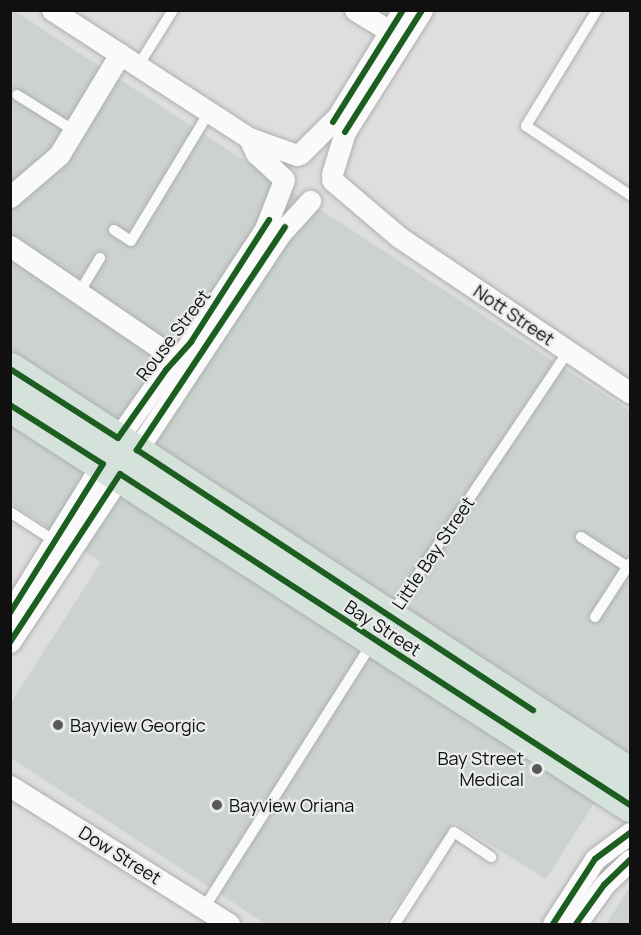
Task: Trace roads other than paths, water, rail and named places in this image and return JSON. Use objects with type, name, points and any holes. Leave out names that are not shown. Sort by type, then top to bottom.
[{"type":"main road","name":"Bay Street","points":[[10,369],[119,456],[629,792]]},
{"type":"main road","name":"Bay Street","points":[[10,405],[119,456]]},
{"type":"street","points":[[52,10],[249,138],[299,154],[321,156],[332,177]]},
{"type":"street","points":[[355,10],[396,35]]},
{"type":"street","points":[[249,138],[256,153],[284,179],[292,196],[313,201],[327,191],[345,132],[396,35],[403,10]]},
{"type":"street","points":[[284,179],[286,166],[333,122],[396,35],[422,10]]},
{"type":"street","points":[[10,197],[56,158],[120,54]]},
{"type":"street","name":"Nott Street","points":[[332,177],[399,237]]},
{"type":"street","name":"Rouse Street","points":[[10,642],[176,359],[191,342],[265,229],[284,179]]},
{"type":"street","name":"Nott Street","points":[[313,201],[338,205],[399,237],[630,393]]},
{"type":"street","name":"Rouse Street","points":[[10,613],[56,542],[280,234],[313,201]]},
{"type":"street","points":[[10,246],[176,359]]},
{"type":"street","name":"Dow Street","points":[[10,786],[229,924]]},
{"type":"street","points":[[552,924],[595,859],[630,833]]},
{"type":"street","points":[[576,924],[597,892],[630,860]]},
{"type":"street","points":[[573,893],[597,892]]},
{"type":"lane","points":[[138,66],[173,10]]},
{"type":"lane","points":[[597,10],[525,126],[630,195]]},
{"type":"lane","points":[[17,95],[73,130]]},
{"type":"lane","points":[[114,230],[131,241],[209,112]]},
{"type":"lane","points":[[79,293],[100,258]]},
{"type":"lane","name":"Little Bay Street","points":[[204,908],[381,629],[568,352]]},
{"type":"lane","points":[[10,512],[56,542]]},
{"type":"lane","points":[[580,537],[629,565],[595,617]]},
{"type":"lane","points":[[395,924],[454,832],[491,857]]},
{"type":"place","name":"Bayview Georgic","points":[[58,725]]},
{"type":"place","name":"Bay Street Medical","points":[[537,769]]},
{"type":"place","name":"Bayview Oriana","points":[[217,805]]}]
